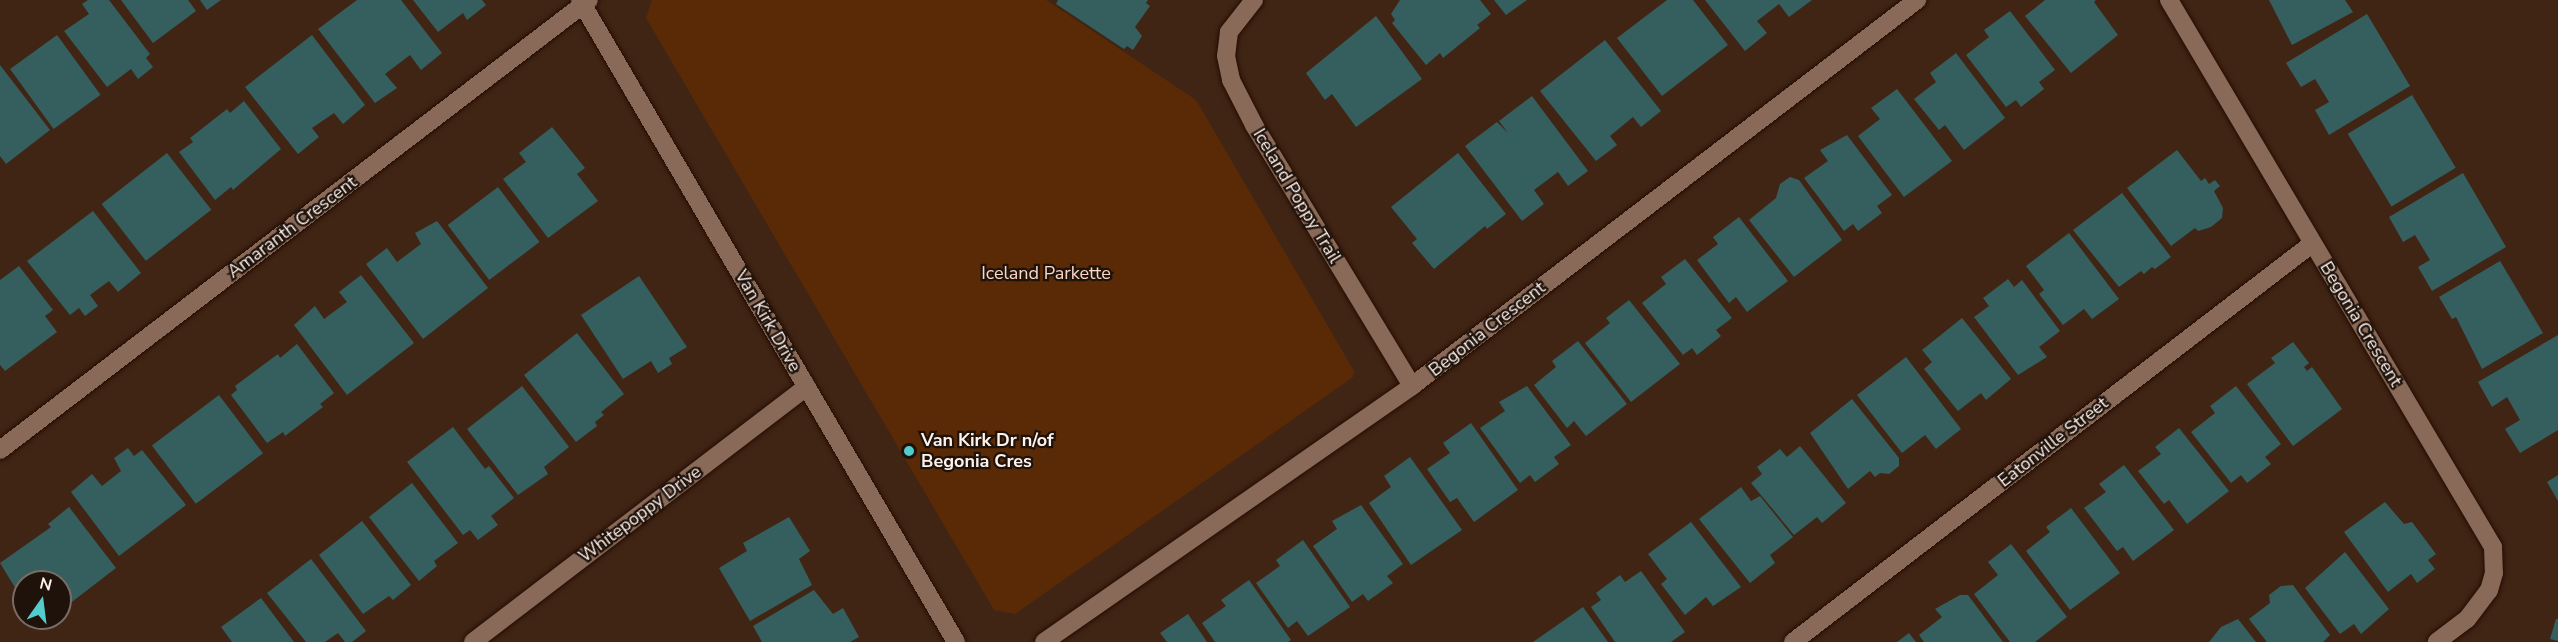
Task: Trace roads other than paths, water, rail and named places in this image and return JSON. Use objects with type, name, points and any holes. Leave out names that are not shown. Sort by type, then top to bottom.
[{"type":"street","name":"Iceland Poppy Trail","points":[[1254,0],[1230,32],[1226,56],[1231,80],[1254,125],[1412,386]]},
{"type":"street","name":"Begonia Crescent","points":[[1044,642],[1412,386],[1917,0]]},
{"type":"street","name":"Begonia Crescent","points":[[2169,0],[2493,548],[2494,573],[2484,597],[2467,619],[2437,642]]},
{"type":"street","name":"Van Kirk Drive","points":[[584,1],[956,642]]},
{"type":"street","name":"Amaranth Crescent","points":[[0,450],[584,1]]},
{"type":"street","name":"Eatonville Street","points":[[1793,642],[2313,243]]},
{"type":"street","name":"Whitepoppy Drive","points":[[474,642],[807,387]]},
{"type":"place","name":"Van Kirk Dr n/of Begonia Cres","points":[[909,451]]},
{"type":"park label","name":"Iceland Parkette","points":[[1046,273]]}]
